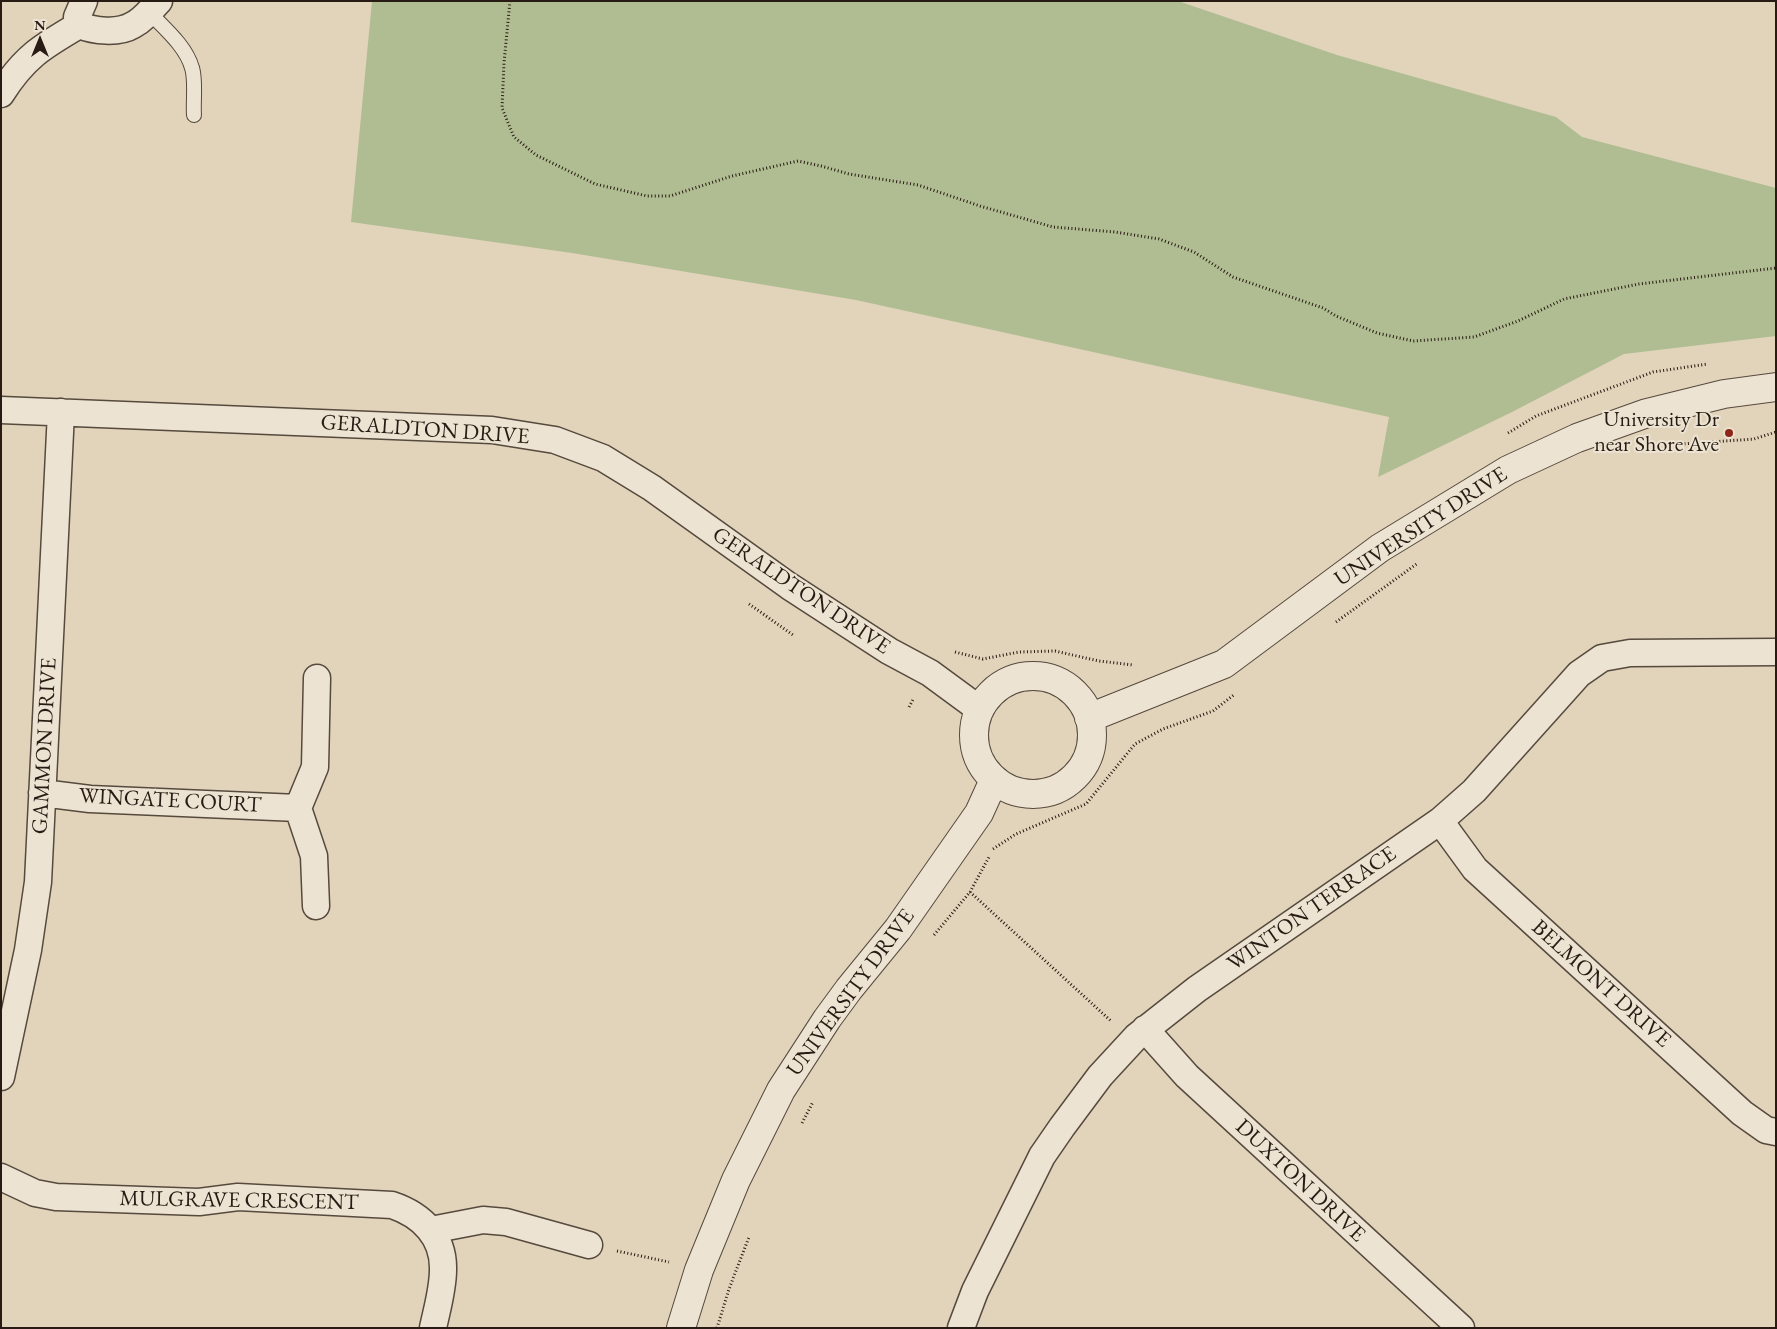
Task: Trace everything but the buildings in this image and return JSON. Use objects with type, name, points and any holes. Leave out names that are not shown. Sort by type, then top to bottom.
[{"type":"street","points":[[1,94],[19,67],[82,13],[87,28],[113,31],[132,26],[154,7]]},
{"type":"street","name":"UNIVERSITY DRIVE","points":[[1089,718],[1224,664],[1380,548],[1508,470],[1577,438],[1647,413],[1724,394],[1776,387]]},
{"type":"street","name":"GERALDTON DRIVE","points":[[1,410],[492,430],[555,440],[603,458],[652,488],[789,586],[889,651],[930,673],[980,709]]},
{"type":"street","name":"GAMMON DRIVE","points":[[1,1077],[30,940],[38,882],[56,536],[60,412]]},
{"type":"street","name":"WINTON TERRACE","points":[[961,1328],[975,1291],[1042,1156],[1100,1076],[1139,1035],[1197,989],[1440,821],[1474,791],[1579,674],[1602,658],[1630,653],[1776,652]]},
{"type":"street","points":[[1027,676],[1048,678],[1066,686],[1081,700],[1089,718],[1092,737],[1089,755],[1080,772],[1066,784],[1048,792],[1029,794],[1011,790],[994,780],[982,766],[975,747],[974,728],[980,709],[992,692],[1008,681],[1027,676]]},
{"type":"street","points":[[316,906],[314,856],[298,808],[315,767],[318,678]]},
{"type":"street","name":"UNIVERSITY DRIVE","points":[[681,1328],[699,1270],[736,1180],[781,1090],[826,1019],[898,929],[979,813],[994,780]]},
{"type":"street","name":"WINGATE COURT","points":[[42,794],[90,799],[298,808]]},
{"type":"street","name":"BELMONT DRIVE","points":[[1440,821],[1475,869],[1742,1113],[1766,1130],[1776,1132]]},
{"type":"street","name":"DUXTON DRIVE","points":[[1139,1035],[1461,1328]]},
{"type":"street","name":"MULGRAVE CRESCENT","points":[[1,1177],[35,1193],[56,1197],[199,1202],[238,1197],[392,1205],[408,1210],[421,1219],[431,1230],[442,1252],[443,1271],[434,1328]]},
{"type":"street","points":[[431,1230],[490,1220],[506,1222],[589,1245]]},
{"type":"lane","points":[[154,7],[171,35],[187,55],[193,69],[194,115]]},
{"type":"path","points":[[510,1],[502,108],[514,137],[536,155],[595,184],[647,196],[670,196],[732,176],[798,161],[849,174],[918,185],[980,206],[1054,227],[1115,232],[1160,239],[1194,252],[1234,277],[1322,308],[1377,333],[1413,341],[1474,337],[1518,321],[1564,299],[1640,284],[1776,268]]},
{"type":"path","points":[[1503,436],[1536,416],[1652,372],[1710,363]]},
{"type":"path","points":[[1652,446],[1754,439],[1776,432]]},
{"type":"path","points":[[1330,626],[1424,559]]},
{"type":"path","points":[[749,604],[793,635]]},
{"type":"path","points":[[909,707],[930,673],[951,651],[983,659],[1019,652],[1055,650],[1099,662],[1139,664]]},
{"type":"path","points":[[932,938],[970,892],[992,850],[1016,834],[1086,804],[1135,744],[1163,729],[1213,710],[1236,694]]},
{"type":"path","points":[[970,892],[1139,1035]]},
{"type":"path","points":[[801,1125],[814,1100]]},
{"type":"path","points":[[717,1328],[729,1289],[752,1228]]},
{"type":"path","points":[[589,1245],[671,1263]]},
{"type":"green space","points":[[372,1],[1178,1],[1337,55],[1556,117],[1582,137],[1776,188],[1776,336],[1624,354],[1512,412],[1378,477],[1389,417],[856,300],[572,253],[351,222]]},
{"type":"place","name":"University Dr near Shore Ave","points":[[1729,433]]}]
